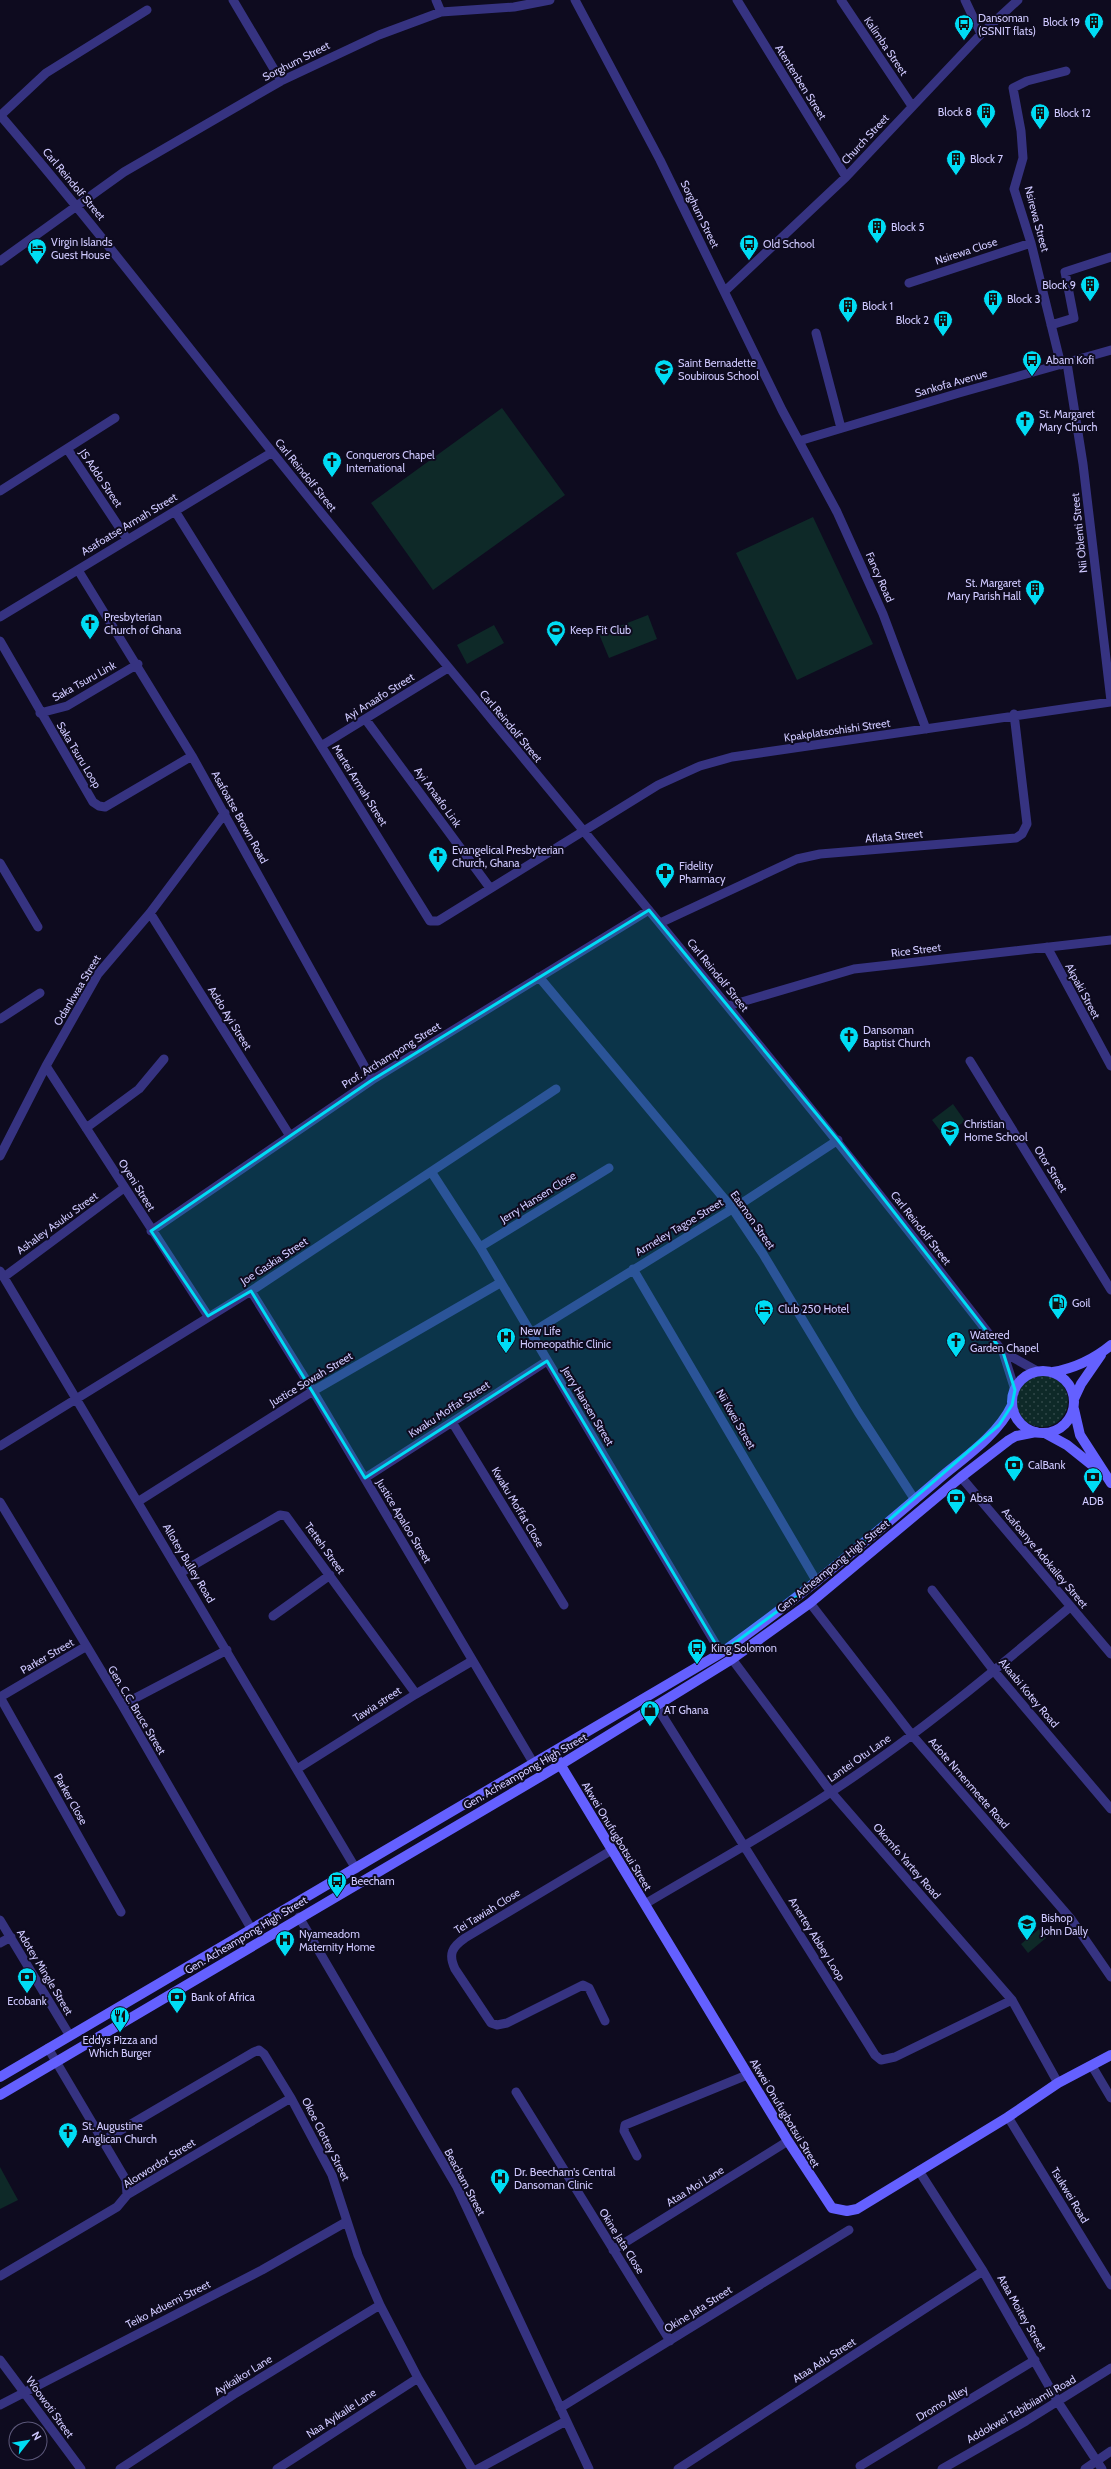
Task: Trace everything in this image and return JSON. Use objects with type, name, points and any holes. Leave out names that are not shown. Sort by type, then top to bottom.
[{"type":"main road","points":[[1102,1473],[1067,1445],[1020,1422],[1012,1405],[1015,1390],[1022,1379],[1037,1371],[1053,1372],[1070,1369],[1102,1352],[1111,1345]]},
{"type":"main road","points":[[1041,1433],[1063,1426],[1074,1404],[1081,1384],[1102,1352]]},
{"type":"main road","points":[[1053,1372],[1066,1381],[1074,1404],[1080,1436],[1102,1473],[1111,1484]]},
{"type":"main road","name":"Gen. Acheampong High Street","points":[[0,2077],[721,1653],[817,1582],[915,1500],[999,1425],[1012,1405]]},
{"type":"main road","name":"Gen. Acheampong High Street","points":[[0,2095],[56,2060],[657,1707],[732,1659],[810,1603],[961,1477],[1016,1436],[1041,1433]]},
{"type":"main road","name":"Akwei Onufugbotsui Street","points":[[553,1753],[788,2141],[826,2202],[837,2210],[856,2209],[1008,2117],[1058,2082],[1111,2055]]},
{"type":"street","points":[[233,0],[281,80]]},
{"type":"street","points":[[436,0],[441,12]]},
{"type":"street","name":"Sorghum Street","points":[[0,261],[77,204],[124,172],[281,80],[379,35],[441,12],[514,7],[550,0]]},
{"type":"street","name":"Sorghum Street","points":[[575,0],[660,160],[799,441]]},
{"type":"street","name":"Atentenben Street","points":[[737,0],[846,177]]},
{"type":"street","name":"Kalimba Street","points":[[841,0],[912,106]]},
{"type":"street","points":[[965,0],[981,34]]},
{"type":"street","name":"Church Street","points":[[725,291],[846,177],[981,34],[1018,0]]},
{"type":"street","points":[[0,116],[46,73],[147,10]]},
{"type":"street","name":"Nsirewa Street","points":[[1064,364],[1051,325],[1031,242],[1014,189],[1023,160],[1021,131],[1013,88],[1027,81],[1066,71]]},
{"type":"street","name":"Carl Reindolf Street","points":[[0,116],[77,204],[271,453],[838,1140],[1003,1352],[1015,1390]]},
{"type":"street","name":"Nsirewa Close","points":[[909,283],[1031,242]]},
{"type":"street","points":[[1051,325],[1074,318],[1065,272],[1111,257]]},
{"type":"street","points":[[816,333],[841,428]]},
{"type":"street","name":"Sankofa Avenue","points":[[799,441],[1111,350]]},
{"type":"street","name":"Nii Oblenti Street","points":[[1064,364],[1083,464],[1111,701]]},
{"type":"street","points":[[0,491],[68,450],[115,418]]},
{"type":"street","name":"Fancy Road","points":[[799,441],[837,512],[880,607],[926,729]]},
{"type":"street","name":"JS Addo Street","points":[[68,450],[127,539]]},
{"type":"street","name":"Asafoatse Armah Street","points":[[0,617],[271,453]]},
{"type":"street","name":"Martei Armah Street","points":[[175,511],[430,921],[438,921],[583,830]]},
{"type":"street","name":"Asafoatse Brown Road","points":[[78,570],[138,664],[225,813],[274,907],[372,1080]]},
{"type":"street","name":"Saka Tsuru Loop","points":[[0,641],[40,714],[93,802],[98,806],[105,807],[192,756]]},
{"type":"street","name":"Saka Tsuru Link","points":[[40,714],[66,706],[138,664]]},
{"type":"street","name":"Ayi Anaafo Street","points":[[321,746],[366,720],[448,668]]},
{"type":"street","name":"Kpakplatsoshishi Street","points":[[583,830],[658,785],[700,766],[732,757],[926,729],[1014,714],[1111,701]]},
{"type":"street","name":"Aflata Street","points":[[660,923],[797,859],[820,854],[1016,838],[1022,834],[1027,824],[1014,714]]},
{"type":"street","name":"Ayi Anaafo Link","points":[[366,720],[490,888]]},
{"type":"street","name":"Odankwaa Street","points":[[0,1156],[46,1066],[98,974],[150,913],[225,813]]},
{"type":"street","points":[[0,862],[38,927]]},
{"type":"street","name":"Prof. Archampong Street","points":[[151,1231],[372,1080],[649,910]]},
{"type":"street","name":"Addo Ayi Street","points":[[150,913],[290,1136]]},
{"type":"street","name":"Rice Street","points":[[728,1006],[854,969],[1111,940]]},
{"type":"street","name":"Akpaki Street","points":[[1047,947],[1111,1066]]},
{"type":"street","name":"Easmon Street","points":[[540,977],[732,1208],[763,1254],[858,1412],[915,1500]]},
{"type":"street","points":[[0,1019],[40,993]]},
{"type":"street","points":[[86,1128],[139,1089],[164,1058]]},
{"type":"street","name":"Otor Street","points":[[970,1061],[1111,1290]]},
{"type":"street","name":"Oyeni Street","points":[[46,1066],[151,1231],[208,1316]]},
{"type":"street","name":"Joe Gaskia Street","points":[[0,1446],[77,1400],[208,1316],[251,1291],[432,1173],[556,1089]]},
{"type":"street","name":"Armeley Tagoe Street","points":[[531,1333],[838,1140]]},
{"type":"street","name":"Jerry Hansen Close","points":[[480,1247],[609,1168]]},
{"type":"street","name":"Jerry Hansen Street","points":[[432,1173],[480,1247],[721,1653]]},
{"type":"street","name":"Ashaley Asuku Street","points":[[2,1274],[124,1188]]},
{"type":"street","name":"Nii Kwei Street","points":[[633,1269],[817,1582]]},
{"type":"street","name":"Allotey Bulley Road","points":[[2,1274],[139,1501],[180,1573],[356,1869]]},
{"type":"street","name":"Justice Sowah Street","points":[[139,1501],[313,1391],[500,1283]]},
{"type":"street","name":"Justice Apaloo Street","points":[[251,1291],[313,1391],[534,1764]]},
{"type":"street","name":"Carl Reindolf Street","points":[[1003,1352],[1037,1371]]},
{"type":"street","name":"Kwaku Moffat Street","points":[[364,1478],[547,1361]]},
{"type":"street","name":"Kwaku Moffat Close","points":[[452,1422],[564,1605]]},
{"type":"street","name":"Asafoanye Adokailey Street","points":[[961,1477],[1111,1654]]},
{"type":"street","name":"Gen. C.C. Bruce Street","points":[[0,1502],[85,1647],[122,1705],[252,1930]]},
{"type":"street","name":"Tetteh Street","points":[[180,1573],[280,1515],[290,1520],[416,1694]]},
{"type":"street","points":[[273,1616],[330,1575]]},
{"type":"street","name":"Akaabi Kotey Road","points":[[932,1590],[994,1671],[1111,1809]]},
{"type":"street","name":"Adote Nmenmeete Road","points":[[810,1603],[912,1735],[1072,1919],[1111,1978]]},
{"type":"street","name":"Lantei Otu Lane","points":[[644,1904],[745,1845],[831,1792],[912,1735],[994,1671],[1070,1607]]},
{"type":"street","name":"Parker Street","points":[[0,1697],[85,1647]]},
{"type":"street","points":[[122,1705],[226,1650]]},
{"type":"street","name":"Okomfo Yartey Road","points":[[732,1659],[831,1792],[1012,2000],[1058,2082]]},
{"type":"street","name":"Tawia street","points":[[297,1769],[416,1694],[472,1661]]},
{"type":"street","name":"Parker Close","points":[[0,1697],[121,1912]]},
{"type":"street","name":"Anertey Abbey Loop","points":[[657,1707],[745,1845],[875,2055],[881,2060],[895,2057],[1012,2000]]},
{"type":"street","name":"Tei Tawiah Close","points":[[606,2021],[589,1988],[583,1985],[507,2023],[496,2025],[491,2023],[455,1969],[451,1960],[451,1952],[465,1938],[612,1850]]},
{"type":"street","name":"Beacham Street","points":[[299,1917],[457,2187],[589,2469]]},
{"type":"street","name":"Adotey Mingle Street","points":[[0,1920],[70,2036]]},
{"type":"street","points":[[0,1943],[11,1937]]},
{"type":"street","points":[[48,2048],[104,2140],[126,2180],[127,2195]]},
{"type":"street","name":"Okoe Clottey Street","points":[[104,2140],[259,2050],[264,2054],[291,2098],[332,2175],[346,2222],[358,2255],[380,2305],[418,2378],[472,2469]]},
{"type":"street","points":[[1092,2066],[1111,2098]]},
{"type":"street","points":[[637,2156],[624,2131],[625,2125],[747,2074]]},
{"type":"street","name":"Okine Jata Close","points":[[516,2092],[670,2341]]},
{"type":"street","name":"Alorwordor Street","points":[[0,2276],[117,2208],[127,2195],[291,2098]]},
{"type":"street","name":"Tsukwei Road","points":[[1008,2117],[1111,2285]]},
{"type":"street","name":"Ataa Moi Lane","points":[[613,2250],[788,2141]]},
{"type":"street","name":"Ataa Moitey Street","points":[[919,2171],[983,2271],[1058,2402],[1102,2469]]},
{"type":"street","name":"Teiko Aduemi Street","points":[[0,2405],[24,2391],[262,2270],[346,2222]]},
{"type":"street","name":"Okine Jata Street","points":[[560,2408],[849,2230]]},
{"type":"street","name":"Ataa Adu Street","points":[[678,2469],[983,2271]]},
{"type":"street","name":"Ayikaikor Lane","points":[[120,2469],[233,2395],[380,2305]]},
{"type":"street","name":"Woowoti Street","points":[[0,2360],[81,2469]]},
{"type":"street","name":"Dromo Alley","points":[[860,2466],[1035,2360]]},
{"type":"street","name":"Addokwei Tebibiiamli Road","points":[[942,2469],[1058,2402],[1111,2368]]},
{"type":"street","name":"Naa Ayikaile Lane","points":[[277,2469],[418,2378]]},
{"type":"street","points":[[478,2469],[566,2421]]},
{"type":"street","points":[[1085,2469],[1111,2451]]},
{"type":"highlighted area","points":[[649,910],[838,1140],[1003,1352],[1015,1390],[1012,1405],[999,1425],[915,1500],[817,1582],[721,1653],[547,1361],[365,1478],[251,1291],[208,1316],[151,1231],[372,1080]]},
{"type":"green space","points":[[502,408],[565,495],[433,590],[371,503]]},
{"type":"green space","points":[[813,517],[873,644],[797,680],[736,553]]},
{"type":"green space","points":[[648,615],[657,639],[609,658],[599,634]]},
{"type":"green space","points":[[494,625],[504,643],[467,664],[457,645]]},
{"type":"green space","points":[[953,1104],[965,1121],[944,1136],[932,1120]]},
{"type":"green space","points":[[1037,1375],[1047,1375],[1061,1382],[1068,1396],[1068,1406],[1061,1420],[1047,1427],[1037,1427],[1027,1423],[1020,1416],[1016,1406],[1016,1396],[1020,1386],[1027,1379]]},
{"type":"green space","points":[[1039,1929],[1046,1938],[1028,1953],[1021,1944]]},
{"type":"green space","points":[[0,2167],[18,2200],[0,2209]]},
{"type":"place","name":"Block 19","points":[[1094,39]]},
{"type":"place","name":"Dansoman (SSNIT flats)","points":[[964,41]]},
{"type":"place","name":"Block 8","points":[[986,129]]},
{"type":"place","name":"Block 12","points":[[1040,130]]},
{"type":"place","name":"Block 7","points":[[956,176]]},
{"type":"place","name":"Block 5","points":[[877,244]]},
{"type":"place","name":"Old School","points":[[749,261]]},
{"type":"place","name":"Virgin Islands Guest House","points":[[37,265]]},
{"type":"place","name":"Block 9","points":[[1090,302]]},
{"type":"place","name":"Block 3","points":[[993,316]]},
{"type":"place","name":"Block 1","points":[[848,323]]},
{"type":"place","name":"Block 2","points":[[943,337]]},
{"type":"place","name":"Abam Kofi","points":[[1032,377]]},
{"type":"place","name":"Saint Bernadette Soubirous School","points":[[664,386]]},
{"type":"place","name":"St. Margaret Mary Church","points":[[1025,437]]},
{"type":"place","name":"Conquerors Chapel International","points":[[332,478]]},
{"type":"place","name":"St. Margaret Mary Parish Hall","points":[[1035,606]]},
{"type":"place","name":"Presbyterian Church of Ghana","points":[[90,640]]},
{"type":"place","name":"Keep Fit Club","points":[[556,647]]},
{"type":"place","name":"Evangelical Presbyterian Church, Ghana","points":[[438,873]]},
{"type":"place","name":"Fidelity Pharmacy","points":[[665,889]]},
{"type":"place","name":"Dansoman Baptist Church","points":[[849,1053]]},
{"type":"place","name":"Christian Home School","points":[[950,1147]]},
{"type":"place","name":"Goil","points":[[1058,1320]]},
{"type":"place","name":"Club 250 Hotel","points":[[764,1326]]},
{"type":"place","name":"New Life Homeopathic Clinic","points":[[506,1354]]},
{"type":"place","name":"Watered Garden Chapel","points":[[956,1358]]},
{"type":"place","name":"CalBank","points":[[1014,1482]]},
{"type":"place","name":"ADB","points":[[1093,1494]]},
{"type":"place","name":"Absa","points":[[956,1515]]},
{"type":"place","name":"King Solomon","points":[[697,1665]]},
{"type":"place","name":"AT Ghana","points":[[650,1727]]},
{"type":"place","name":"Beecham","points":[[337,1898]]},
{"type":"place","name":"Bishop John Dally","points":[[1027,1941]]},
{"type":"place","name":"Nyameadom Maternity Home","points":[[285,1957]]},
{"type":"place","name":"Ecobank","points":[[27,1994]]},
{"type":"place","name":"Bank of Africa","points":[[177,2014]]},
{"type":"place","name":"Eddys Pizza and Which Burger","points":[[120,2033]]},
{"type":"place","name":"St. Augustine Anglican Church","points":[[68,2149]]},
{"type":"place","name":"Dr. Beecham's Central Dansoman Clinic","points":[[500,2195]]}]
